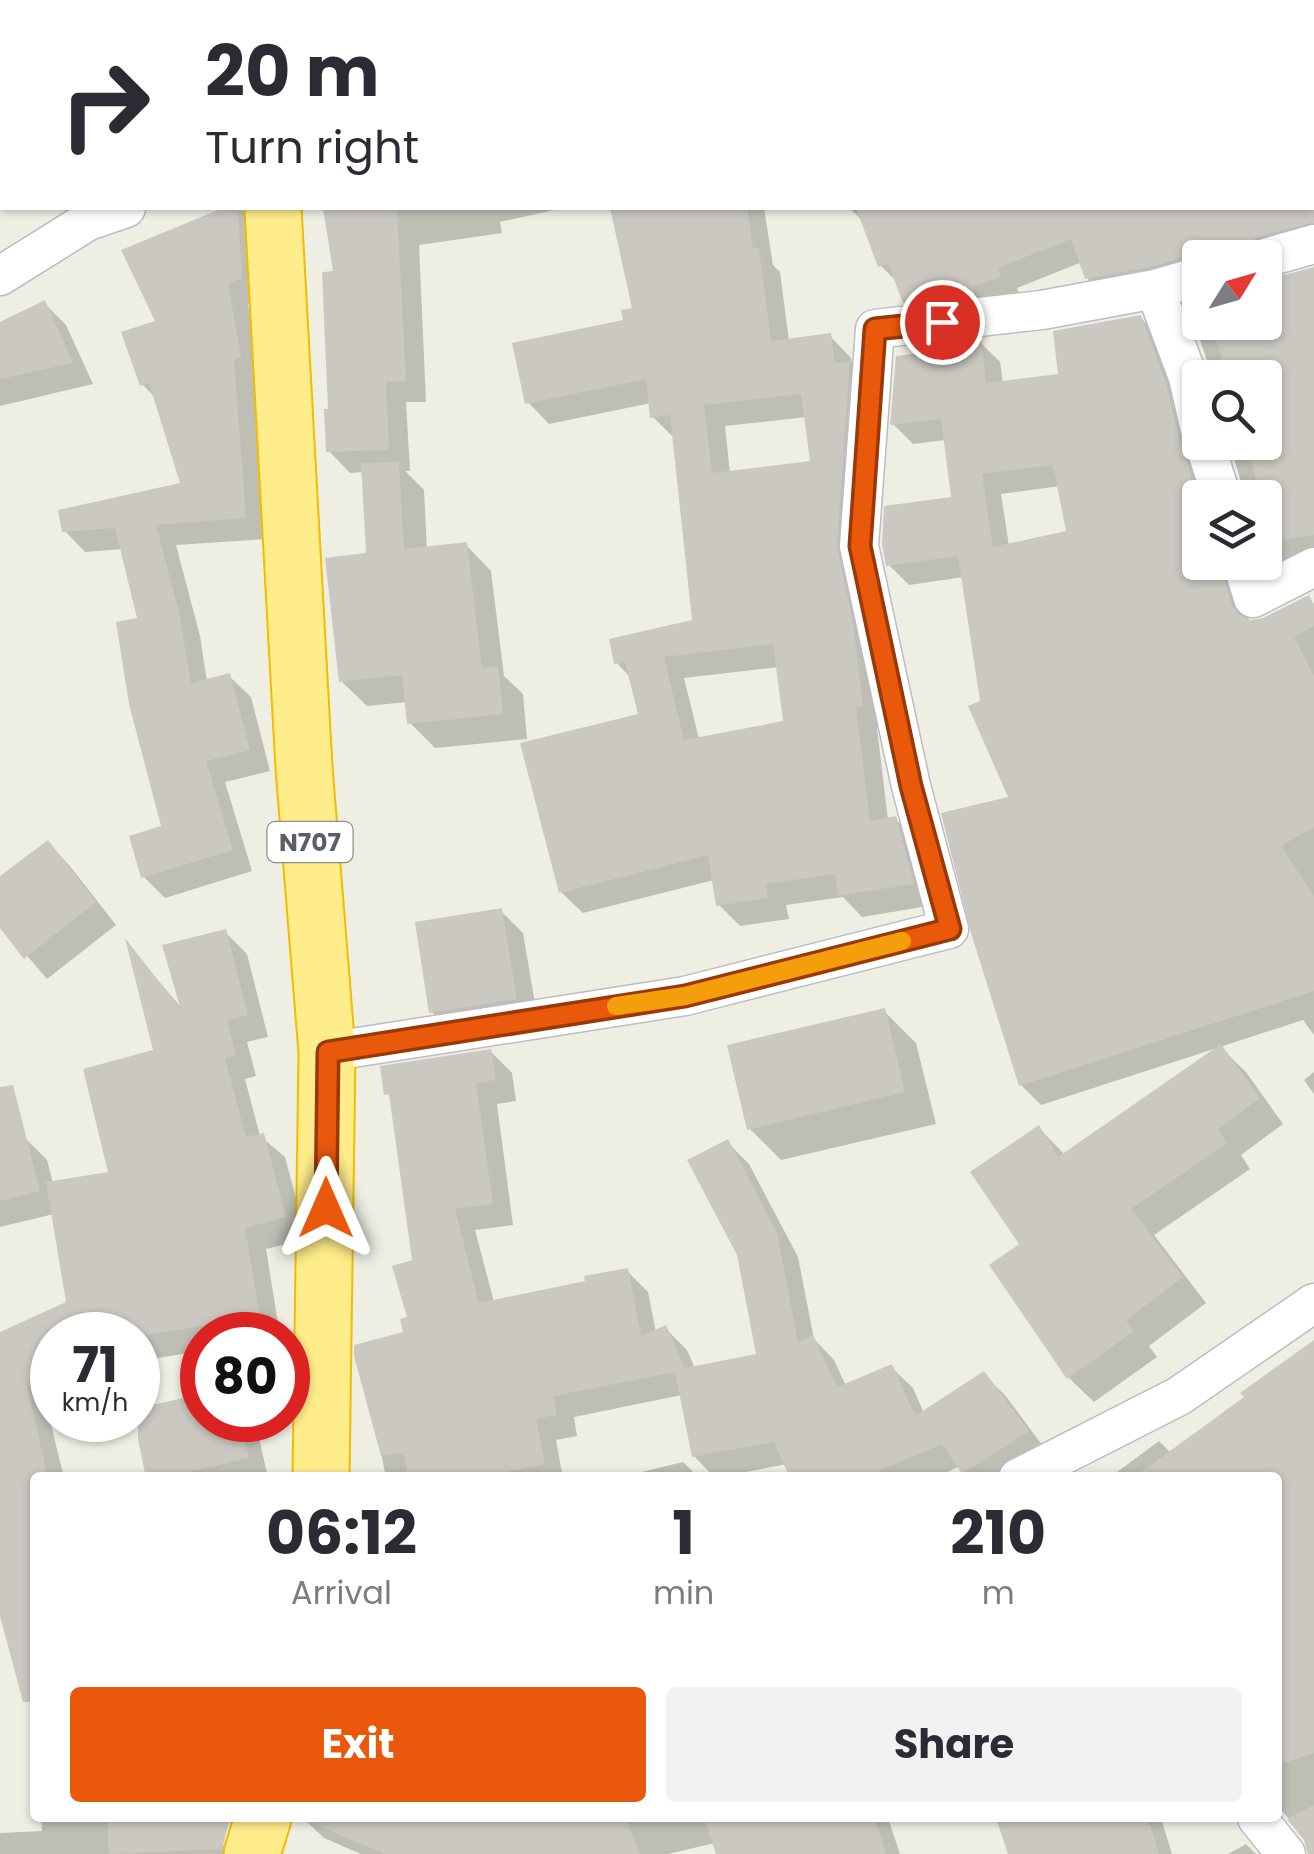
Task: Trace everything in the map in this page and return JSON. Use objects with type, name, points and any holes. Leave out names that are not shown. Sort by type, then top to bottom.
[{"type":"highway","name":"N707","points":[[273,210],[304,768],[328,1052],[322,1472]]},
{"type":"highway","points":[[252,1854],[262,1822]]},
{"type":"street","points":[[0,276],[88,222],[121,210]]},
{"type":"street","points":[[1282,253],[1314,244]]},
{"type":"street","points":[[328,1052],[685,996],[950,929],[911,786],[860,546],[875,329],[1042,310],[1182,281]]},
{"type":"street","points":[[1154,288],[1182,361]]},
{"type":"street","points":[[1248,580],[1253,598],[1314,567]]},
{"type":"street","points":[[1044,1472],[1070,1466],[1314,1304]]},
{"type":"street","points":[[1260,1822],[1286,1854]]},
{"type":"building","points":[[218,210],[238,210],[242,279],[228,283],[241,357],[234,359],[246,518],[156,525],[179,612],[191,683],[230,673],[250,750],[206,761],[233,850],[141,878],[129,836],[161,826],[129,704],[116,622],[137,618],[115,528],[62,532],[58,510],[180,483],[149,383],[140,386],[121,332],[155,321],[121,250]]},
{"type":"building","points":[[323,210],[397,210],[406,381],[386,382],[389,450],[326,452],[322,272],[333,271]]},
{"type":"building","points":[[610,210],[747,210],[753,248],[759,248],[771,341],[831,333],[835,363],[850,361],[837,545],[853,623],[863,706],[856,707],[870,821],[896,816],[914,884],[838,896],[835,874],[766,884],[768,898],[716,906],[708,855],[559,893],[520,743],[638,714],[625,662],[614,664],[609,639],[692,620],[670,415],[650,418],[646,379],[525,404],[512,343],[623,320],[621,310],[632,308]],"holes":[[[801,394],[810,461],[712,473],[704,405]],[[773,644],[783,721],[684,740],[664,657]]]},
{"type":"building","points":[[857,210],[1314,210],[1314,222],[1253,240],[1182,240],[1182,258],[1085,279],[1071,239],[998,268],[1001,277],[974,286],[975,295],[903,303],[888,263],[878,267]]},
{"type":"building","points":[[1314,267],[1314,535],[1282,540],[1282,480],[1256,480],[1250,460],[1282,460],[1282,360],[1222,360],[1216,340],[1282,340],[1282,275]]},
{"type":"building","points":[[45,300],[73,363],[0,379],[0,322]]},
{"type":"building","points":[[1141,315],[1166,383],[1182,460],[1186,460],[1193,480],[1182,480],[1182,580],[1225,580],[1232,606],[1249,620],[1263,618],[1309,595],[1314,605],[1314,626],[1294,637],[1314,677],[1314,827],[1281,846],[1314,896],[1314,991],[1019,1086],[971,933],[941,813],[1008,797],[968,706],[980,701],[958,556],[886,566],[882,544],[884,506],[951,497],[941,419],[890,425],[896,356],[920,353],[918,347],[981,340],[986,383],[1058,374],[1053,331]],"holes":[[[1053,465],[1066,531],[993,547],[982,474]]]},
{"type":"building","points":[[399,462],[404,549],[467,542],[482,668],[498,666],[503,714],[407,724],[402,675],[339,682],[325,558],[366,553],[361,463]]},
{"type":"building","points":[[48,840],[96,902],[24,959],[0,928],[0,876]]},
{"type":"building","points":[[502,908],[517,999],[429,1013],[415,922]]},
{"type":"building","points":[[226,929],[248,1015],[227,1020],[236,1055],[225,1058],[246,1137],[264,1133],[286,1217],[245,1228],[259,1312],[180,1312],[180,1330],[160,1333],[160,1312],[44,1312],[66,1302],[46,1182],[108,1172],[83,1069],[153,1050],[125,938],[181,1010],[162,945]]},
{"type":"building","points":[[885,1008],[905,1092],[747,1130],[727,1045]]},
{"type":"building","points":[[1221,1044],[1260,1098],[1218,1129],[1227,1143],[1131,1209],[1183,1277],[1126,1320],[1134,1331],[1067,1379],[989,1265],[1019,1244],[970,1172],[1039,1125],[1058,1157]]},
{"type":"building","points":[[491,1049],[496,1080],[476,1083],[493,1204],[455,1209],[479,1303],[628,1268],[641,1336],[666,1325],[685,1368],[756,1354],[737,1255],[687,1160],[728,1139],[777,1233],[798,1342],[813,1335],[837,1387],[892,1364],[915,1416],[984,1371],[1029,1431],[965,1472],[961,1472],[942,1444],[877,1472],[787,1472],[774,1442],[692,1457],[675,1372],[553,1396],[557,1415],[536,1419],[545,1464],[504,1472],[407,1472],[404,1453],[381,1456],[354,1356],[354,1345],[403,1332],[400,1319],[407,1317],[392,1266],[412,1260],[389,1094],[384,1095],[380,1066]]},
{"type":"building","points":[[13,1085],[40,1191],[0,1201],[0,1087]]},
{"type":"building","points":[[30,1318],[30,1442],[40,1442],[47,1472],[30,1472],[30,1701],[23,1702],[0,1616],[0,1332]]},
{"type":"building","points":[[1314,1340],[1314,1753],[1282,1764],[1282,1472],[1141,1472],[1244,1397],[1240,1393]]},
{"type":"building","points":[[180,1399],[180,1442],[245,1442],[249,1458],[188,1472],[145,1472],[139,1442],[160,1442],[160,1403]]},
{"type":"building","points":[[1314,1805],[1314,1854],[1308,1854],[1304,1840],[1287,1819]]},
{"type":"building","points":[[107,1822],[229,1822],[222,1849],[109,1854]]},
{"type":"building","points":[[309,1822],[627,1822],[640,1854],[385,1854]]},
{"type":"building","points":[[705,1822],[876,1822],[886,1854],[716,1854]]},
{"type":"building","points":[[997,1822],[1149,1822],[1159,1854],[1008,1854]]},
{"type":"slow traffic","points":[[616,1006],[685,996],[902,941]]},
{"type":"route","points":[[326,1208],[328,1052],[685,996],[950,929],[911,786],[860,546],[875,329],[942,322]]}]
